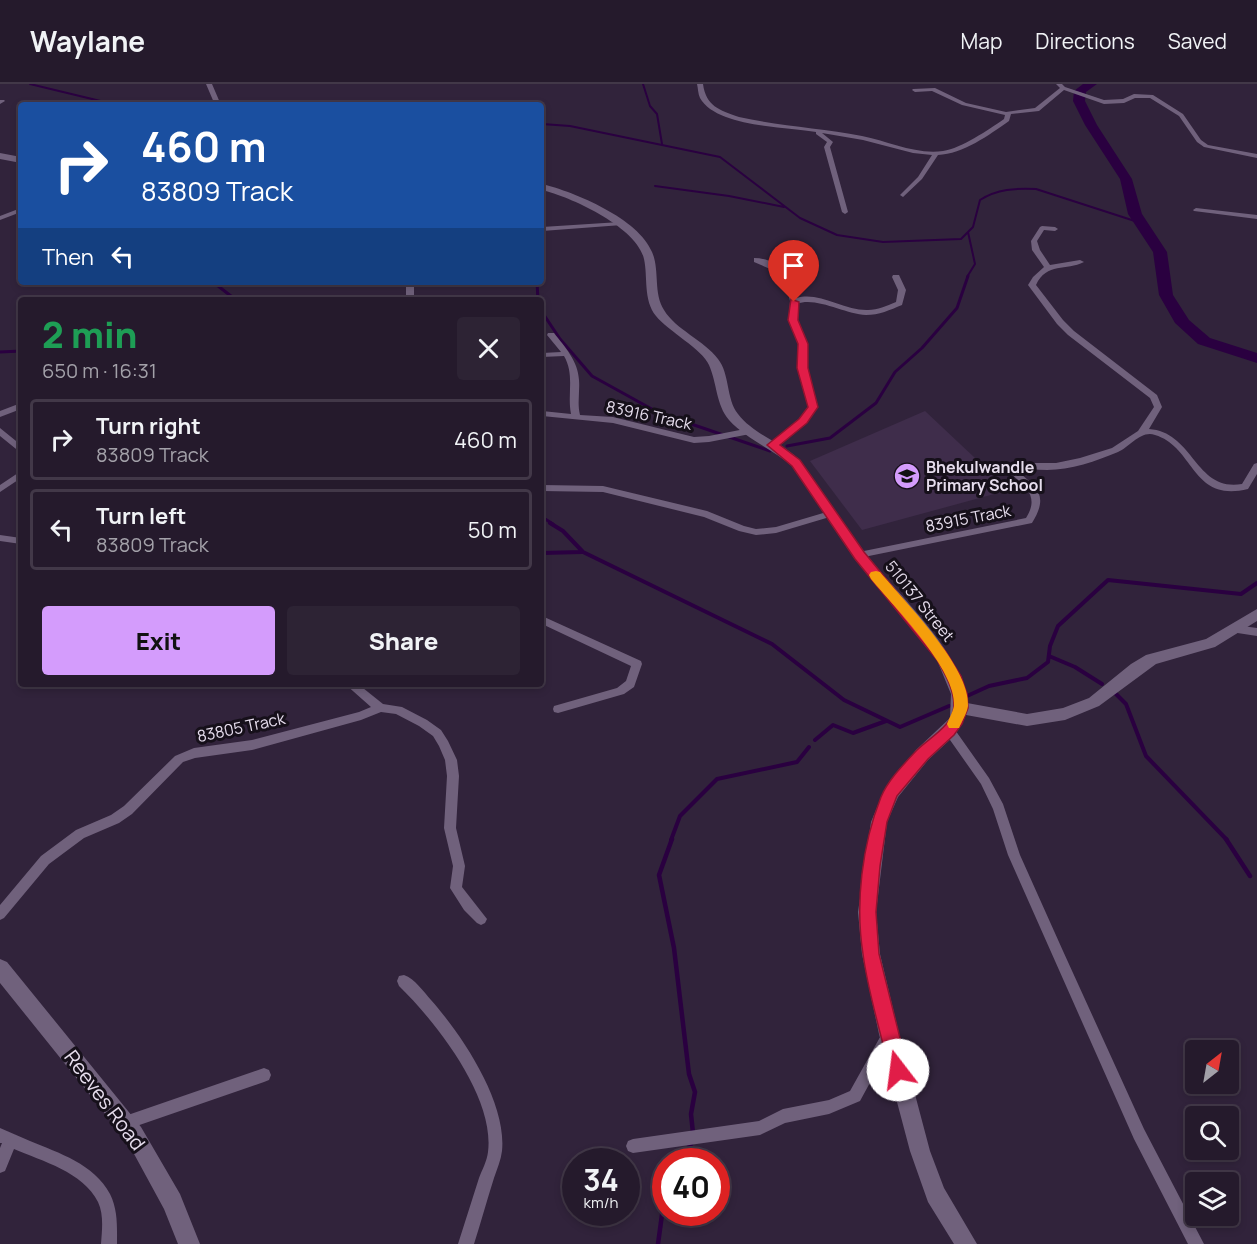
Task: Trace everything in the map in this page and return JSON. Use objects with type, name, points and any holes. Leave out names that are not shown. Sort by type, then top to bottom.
[{"type":"street","points":[[209,84],[217,102]]},
{"type":"street","points":[[700,84],[703,99],[710,106],[734,117],[762,124],[814,130],[936,154],[960,147],[1007,120],[1008,114]]},
{"type":"street","points":[[915,90],[933,89],[964,105],[1008,114],[1037,110],[1061,86],[1075,94],[1116,102],[1134,96],[1151,96],[1181,115],[1199,141],[1206,146],[1257,156]]},
{"type":"street","points":[[814,130],[830,142],[826,147],[828,158],[845,212]]},
{"type":"street","points":[[903,195],[920,178],[936,154]]},
{"type":"street","points":[[0,156],[18,159]]},
{"type":"street","name":"510137 Street","points":[[544,188],[573,196],[620,224],[645,246],[649,255],[652,299],[660,314],[714,361],[731,413],[750,431],[796,463],[860,555],[942,656],[954,676],[960,694],[961,708]]},
{"type":"street","points":[[1197,210],[1257,217]]},
{"type":"street","points":[[0,218],[18,211]]},
{"type":"street","points":[[544,229],[620,224]]},
{"type":"street","points":[[1048,268],[1036,250],[1034,242],[1042,228],[1055,228]]},
{"type":"street","points":[[757,260],[772,265],[783,272],[787,278],[794,302],[793,320],[803,344],[802,368],[813,407],[803,421],[773,445]]},
{"type":"street","points":[[1080,262],[1048,268],[1037,275],[1032,285],[1039,297],[1071,333],[1158,402],[1156,411],[1142,432]]},
{"type":"street","points":[[794,302],[809,298],[859,314],[877,313],[889,310],[899,303],[902,290],[896,277]]},
{"type":"street","points":[[551,334],[574,367],[576,379],[573,401],[578,418]]},
{"type":"street","points":[[544,355],[565,354]]},
{"type":"street","points":[[0,414],[18,407]]},
{"type":"street","name":"83916 Track","points":[[544,416],[626,423],[694,440],[750,431]]},
{"type":"street","points":[[0,431],[18,447]]},
{"type":"street","points":[[1142,432],[1156,432],[1167,437],[1211,483],[1234,490],[1245,487],[1257,466]]},
{"type":"street","name":"83915 Track","points":[[860,555],[1029,520],[1038,503],[1037,496],[1006,465],[1058,465],[1118,449],[1142,432]]},
{"type":"street","points":[[0,489],[18,476]]},
{"type":"street","points":[[544,488],[603,489],[707,514],[742,529],[756,532],[770,532],[830,514]]},
{"type":"street","points":[[0,538],[18,541]]},
{"type":"street","points":[[966,1244],[936,1194],[920,1150],[889,1034],[871,954],[867,912],[879,822],[891,793],[900,779],[949,730],[957,720],[961,708],[1028,720],[1065,714],[1094,702],[1136,668],[1151,660],[1210,643],[1257,614]]},
{"type":"street","points":[[544,621],[637,664],[630,684],[620,691],[558,709]]},
{"type":"street","points":[[1235,629],[1257,632]]},
{"type":"street","points":[[353,687],[374,711],[394,709],[408,714],[436,733],[444,744],[451,760],[453,776],[450,828],[459,866],[456,888],[468,906],[481,919]]},
{"type":"street","name":"83805 Track","points":[[0,914],[45,860],[80,834],[115,819],[128,810],[179,759],[194,753],[252,745],[374,711]]},
{"type":"street","points":[[949,730],[985,782],[999,808],[1014,855],[1058,955],[1139,1134],[1196,1244]]},
{"type":"street","name":"Reeves Road","points":[[0,968],[125,1123],[162,1184],[189,1244]]},
{"type":"street","points":[[404,981],[428,1002],[473,1071],[486,1099],[493,1122],[496,1137],[495,1152],[466,1244]]},
{"type":"street","points":[[633,1146],[760,1128],[783,1116],[829,1107],[855,1096],[889,1034]]},
{"type":"street","points":[[125,1123],[264,1075]]},
{"type":"street","points":[[0,1166],[5,1138],[76,1170],[95,1183],[106,1200],[111,1218],[110,1244]]},
{"type":"shaded area","name":"Bhekulwandle Primary School","points":[[925,411],[1009,490],[862,530],[810,461]]},
{"type":"waterway","points":[[30,84],[105,102]]},
{"type":"waterway","points":[[643,84],[650,106],[657,114],[662,144]]},
{"type":"waterway","points":[[1091,84],[1080,91],[1079,101],[1091,125],[1126,179],[1135,214],[1160,252],[1166,295],[1183,323],[1204,341],[1257,358]]},
{"type":"waterway","points":[[544,124],[570,126],[720,157],[800,218],[837,235],[883,242],[961,239],[968,232]]},
{"type":"waterway","points":[[655,186],[729,196],[784,207]]},
{"type":"waterway","points":[[968,232],[973,227],[980,200],[1000,191],[1021,189],[1036,189],[1141,223]]},
{"type":"waterway","points":[[967,277],[975,264],[968,232]]},
{"type":"waterway","points":[[787,446],[830,438],[876,403],[895,372],[922,348],[957,308],[968,276]]},
{"type":"waterway","points":[[217,285],[232,297]]},
{"type":"waterway","points":[[537,285],[538,297]]},
{"type":"waterway","points":[[544,315],[560,339],[592,376],[659,413],[770,451]]},
{"type":"waterway","points":[[0,352],[18,351]]},
{"type":"waterway","points":[[544,518],[553,524]]},
{"type":"waterway","points":[[550,523],[563,531],[583,552],[772,644],[844,700],[900,727],[949,706]]},
{"type":"waterway","points":[[544,553],[582,552]]},
{"type":"waterway","points":[[967,696],[989,686],[1027,678],[1048,662],[1050,646],[1058,626],[1108,580],[1241,594],[1257,583]]},
{"type":"waterway","points":[[1049,656],[1075,667],[1102,684]]},
{"type":"waterway","points":[[1115,693],[1126,704],[1146,756],[1227,840]]},
{"type":"waterway","points":[[815,740],[833,725],[853,733],[886,721]]},
{"type":"waterway","points":[[671,840],[680,816],[717,779],[797,762],[809,747]]},
{"type":"waterway","points":[[672,839],[659,875],[674,948],[689,1074],[695,1092],[691,1114],[693,1133]]},
{"type":"waterway","points":[[1226,839],[1250,876]]},
{"type":"waterway","points":[[689,1148],[692,1142]]},
{"type":"waterway","points":[[658,1244],[660,1226]]},
{"type":"slow traffic","points":[[876,575],[942,656],[954,676],[960,694],[961,708],[954,724]]},
{"type":"place","name":"Bhekulwandle Primary School","points":[[907,476]]},
{"type":"route","points":[[794,302],[793,320],[803,344],[802,368],[813,399],[813,407],[803,421],[773,445],[796,463],[834,522],[942,656],[954,676],[960,694],[961,708],[957,720],[900,779],[891,793],[879,822],[867,912],[871,954],[898,1070]]}]
